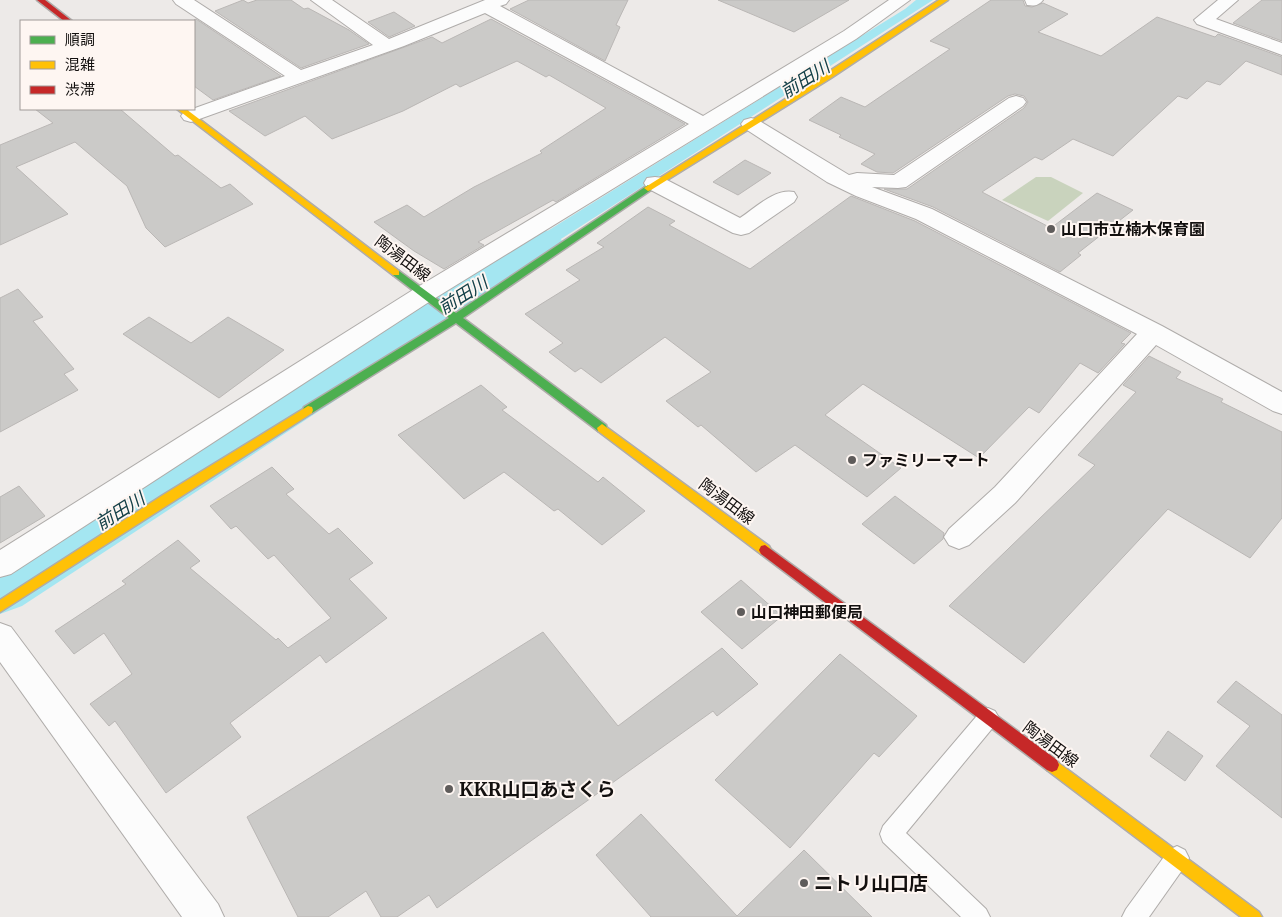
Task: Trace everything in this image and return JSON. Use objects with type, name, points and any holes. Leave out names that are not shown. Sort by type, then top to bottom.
[{"type":"main road","points":[[41,0],[67,20]]},
{"type":"main road","points":[[0,607],[167,498],[456,318],[655,183],[751,124],[944,0]]},
{"type":"main road","name":"陶湯田線","points":[[186,113],[1254,917]]},
{"type":"street","points":[[182,0],[299,77]]},
{"type":"street","points":[[320,0],[387,46]]},
{"type":"street","points":[[0,564],[424,294],[705,125],[787,72],[850,35],[901,0]]},
{"type":"street","points":[[1229,0],[1203,20],[1282,49]]},
{"type":"street","points":[[186,113],[299,77],[387,46],[493,3],[705,125]]},
{"type":"street","points":[[835,177],[898,182],[1016,102]]},
{"type":"street","points":[[751,124],[804,160],[835,177],[864,191],[924,214],[1153,332],[1282,404]]},
{"type":"street","points":[[655,183],[741,228],[786,197]]},
{"type":"street","points":[[959,537],[1004,495],[1153,332]]},
{"type":"street","points":[[0,637],[205,917]]},
{"type":"lane","points":[[978,917],[891,834],[988,718]]},
{"type":"lane","points":[[1134,917],[1177,858]]},
{"type":"green space","points":[[1036,177],[1051,177],[1083,193],[1048,221],[1002,200]]},
{"type":"water","points":[[916,0],[933,0],[480,291],[467,281],[905,9]]},
{"type":"building","points":[[243,0],[248,3],[257,0],[291,0],[304,9],[308,8],[349,30],[369,44],[301,68],[215,11]]},
{"type":"building","points":[[529,0],[628,0],[616,25],[620,27],[605,61],[510,9]]},
{"type":"building","points":[[718,0],[849,0],[794,32]]},
{"type":"building","points":[[991,0],[1023,0],[1025,6],[1032,7],[1043,3],[1068,14],[1038,32],[1101,56],[1157,17],[1215,37],[1218,34],[1282,57],[1282,75],[1246,61],[1220,85],[1207,81],[1187,99],[1178,96],[1113,156],[1073,139],[1042,160],[1035,157],[982,192],[1051,228],[1097,193],[1133,210],[1078,253],[1081,255],[1060,272],[933,207],[884,189],[907,189],[1024,108],[1028,102],[1024,96],[1015,94],[1008,96],[893,173],[877,172],[861,164],[875,154],[809,120],[841,97],[865,107],[950,49],[930,41]]},
{"type":"building","points":[[1262,0],[1282,0],[1282,41],[1233,23]]},
{"type":"building","points":[[394,12],[415,26],[389,37],[368,22]]},
{"type":"building","points":[[196,19],[281,76],[213,100],[195,87],[194,20]]},
{"type":"building","points":[[491,19],[685,124],[556,202],[553,200],[478,242],[484,245],[444,269],[414,251],[374,222],[407,205],[424,217],[474,187],[542,153],[540,151],[606,108],[549,75],[546,77],[517,61],[460,87],[456,84],[403,111],[332,139],[305,116],[265,136],[229,111],[432,37],[442,43]]},
{"type":"building","points":[[36,110],[121,110],[175,156],[178,155],[221,188],[230,184],[253,204],[165,247],[146,228],[127,186],[75,142],[16,167],[68,214],[0,245],[0,145],[53,123]]},
{"type":"building","points":[[745,160],[771,173],[738,195],[713,182]]},
{"type":"building","points":[[851,196],[915,221],[1131,333],[1121,343],[1125,344],[1098,373],[1080,363],[1039,413],[1029,407],[979,458],[863,384],[825,415],[901,468],[867,497],[795,445],[756,472],[701,425],[698,427],[666,401],[711,372],[665,337],[601,383],[581,368],[575,372],[549,352],[563,343],[525,314],[580,280],[566,270],[604,247],[597,243],[648,207],[675,221],[669,225],[750,269]]},
{"type":"building","points":[[18,289],[43,317],[33,321],[74,369],[64,374],[78,390],[0,432],[0,298]]},
{"type":"building","points":[[149,317],[191,343],[228,317],[284,350],[219,398],[123,334]]},
{"type":"building","points":[[1149,356],[1181,372],[1176,378],[1223,399],[1221,402],[1282,432],[1282,518],[1250,558],[1168,509],[1024,663],[949,606],[1095,465],[1078,455],[1136,392],[1123,385]]},
{"type":"building","points":[[481,385],[507,407],[502,410],[598,482],[603,477],[645,511],[602,545],[558,509],[554,511],[504,472],[464,499],[398,435]]},
{"type":"building","points":[[272,467],[294,489],[286,494],[329,534],[338,528],[373,563],[349,579],[387,618],[326,663],[320,655],[230,723],[241,737],[166,793],[115,721],[109,726],[90,704],[132,674],[104,633],[74,654],[55,631],[126,584],[122,581],[178,540],[200,561],[190,568],[288,648],[331,618],[274,555],[268,559],[236,526],[231,529],[210,506]]},
{"type":"building","points":[[19,486],[45,516],[0,543],[0,497]]},
{"type":"building","points":[[895,496],[944,533],[943,539],[914,564],[862,524]]},
{"type":"building","points":[[741,580],[782,616],[742,649],[701,612]]},
{"type":"building","name":"KKR山口あさくら","points":[[543,632],[618,726],[722,648],[758,684],[717,716],[713,711],[437,908],[429,895],[397,917],[381,917],[366,891],[328,917],[298,917],[247,817]]},
{"type":"building","points":[[840,654],[917,716],[879,757],[874,753],[790,848],[715,780]]},
{"type":"building","points":[[1236,681],[1282,715],[1282,818],[1216,766],[1250,726],[1217,702]]},
{"type":"building","points":[[1168,731],[1203,756],[1185,781],[1150,756]]},
{"type":"building","points":[[641,814],[737,916],[804,850],[872,917],[651,917],[596,855]]},
{"type":"waterway","name":"前田川","points":[[0,587],[540,244]]},
{"type":"traffic: fast","points":[[308,410],[456,318],[648,188]]},
{"type":"traffic: fast","points":[[396,273],[602,428]]},
{"type":"traffic: slow","points":[[648,188],[828,76],[944,0]]},
{"type":"traffic: slow","points":[[182,110],[396,273]]},
{"type":"traffic: slow","points":[[0,607],[167,498],[308,410]]},
{"type":"traffic: slow","points":[[602,428],[765,550]]},
{"type":"traffic: slow","points":[[1052,765],[1254,917]]},
{"type":"traffic: jam","points":[[41,0],[67,20]]},
{"type":"traffic: jam","points":[[765,550],[1052,765]]},
{"type":"place","name":"山口市立楠木保育園","points":[[1051,229]]},
{"type":"place","name":"ファミリーマート","points":[[852,460]]},
{"type":"place","name":"山口神田郵便局","points":[[741,612]]},
{"type":"place","name":"KKR山口あさくら","points":[[449,789]]},
{"type":"place","name":"ニトリ山口店","points":[[804,883]]}]
